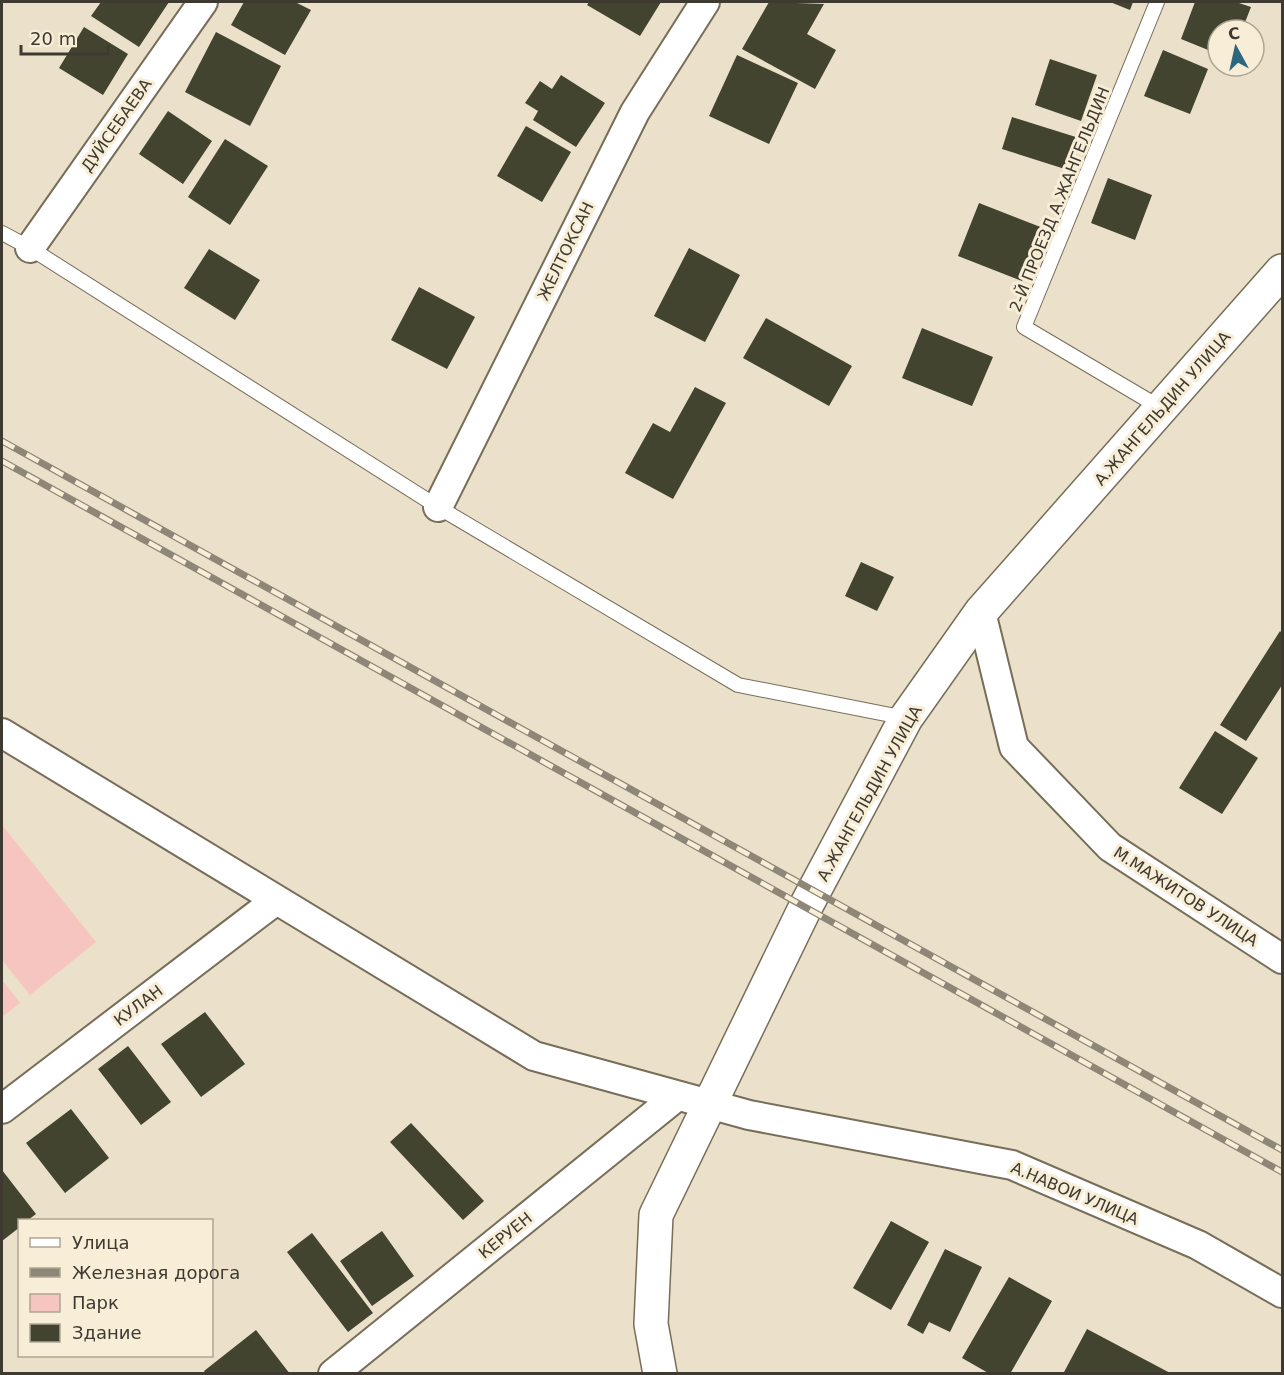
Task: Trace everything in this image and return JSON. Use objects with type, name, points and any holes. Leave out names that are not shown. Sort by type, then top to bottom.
[{"type":"street","name":"ДУЙСЕБАЕВА","points":[[30,248],[203,2]]},
{"type":"street","name":"ЖЕЛТОКСАН","points":[[438,507],[635,112],[705,2]]},
{"type":"street","name":"А.ЖАНГЕЛЬДИН УЛИЦА","points":[[660,1374],[651,1324],[656,1215],[711,1106],[806,906],[906,718],[981,612],[1282,271]]},
{"type":"street","name":"М.МАЖИТОВ УЛИЦА","points":[[981,612],[1014,747],[1110,847],[1282,959]]},
{"type":"street","name":"А.НАВОИ УЛИЦА","points":[[2,733],[275,901],[534,1056],[711,1106],[1012,1165],[1198,1245],[1282,1293]]},
{"type":"street","name":"КУЛАН","points":[[2,1109],[275,901]]},
{"type":"street","name":"КЕРУЕН","points":[[333,1374],[676,1097]]},
{"type":"lane","name":"2-Й ПРОЕЗД А.ЖАНГЕЛЬДИН","points":[[1157,2],[1024,327],[1161,408]]},
{"type":"lane","points":[[2,233],[30,248],[438,507],[738,685],[906,718]]},
{"type":"green space","points":[[2,825],[96,942],[30,995],[2,960]]},
{"type":"green space","points":[[2,980],[20,1003],[2,1017]]},
{"type":"building","points":[[101,2],[169,2],[139,47],[91,16]]},
{"type":"building","points":[[244,2],[295,2],[311,10],[285,55],[231,25]]},
{"type":"building","points":[[589,2],[661,2],[640,36],[587,5]]},
{"type":"building","points":[[769,2],[824,4],[807,34],[836,50],[815,89],[742,49]]},
{"type":"building","points":[[1110,2],[1133,2],[1130,10]]},
{"type":"building","points":[[1195,2],[1236,2],[1251,7],[1247,18],[1206,18],[1206,49],[1181,39]]},
{"type":"building","points":[[84,27],[128,54],[103,95],[59,68]]},
{"type":"building","points":[[216,32],[281,66],[250,126],[185,92]]},
{"type":"building","points":[[1163,50],[1206,68],[1206,74],[1190,114],[1144,96]]},
{"type":"building","points":[[737,55],[798,83],[769,144],[709,116]]},
{"type":"building","points":[[1050,59],[1097,75],[1081,121],[1035,105]]},
{"type":"building","points":[[561,75],[605,103],[576,147],[533,120],[538,111],[525,103],[540,81],[552,89]]},
{"type":"building","points":[[168,111],[212,141],[183,184],[139,154]]},
{"type":"building","points":[[1012,117],[1079,138],[1068,170],[1002,149]]},
{"type":"building","points":[[526,126],[571,152],[542,202],[497,176]]},
{"type":"building","points":[[225,139],[268,166],[230,225],[188,197]]},
{"type":"building","points":[[1108,178],[1152,195],[1135,240],[1091,223]]},
{"type":"building","points":[[979,203],[1043,228],[1022,281],[958,256]]},
{"type":"building","points":[[689,248],[740,275],[705,342],[654,316]]},
{"type":"building","points":[[209,249],[260,280],[235,320],[184,288]]},
{"type":"building","points":[[419,287],[475,317],[447,369],[391,340]]},
{"type":"building","points":[[766,318],[852,366],[829,406],[743,358]]},
{"type":"building","points":[[922,328],[993,357],[972,406],[902,378]]},
{"type":"building","points":[[695,387],[726,403],[673,499],[625,473],[653,423],[670,432]]},
{"type":"building","points":[[861,562],[894,577],[877,611],[845,596]]},
{"type":"building","points":[[1280,631],[1282,633],[1282,685],[1246,741],[1220,725]]},
{"type":"building","points":[[1215,731],[1258,758],[1222,814],[1179,788]]},
{"type":"building","points":[[205,1012],[245,1064],[201,1097],[161,1044]]},
{"type":"building","points":[[128,1046],[171,1102],[141,1125],[98,1069]]},
{"type":"building","points":[[71,1109],[109,1158],[65,1193],[26,1143]]},
{"type":"building","points":[[411,1123],[484,1201],[463,1220],[390,1142]]},
{"type":"building","points":[[2,1170],[36,1214],[29,1219],[18,1219],[18,1229],[2,1241]]},
{"type":"building","points":[[891,1221],[929,1242],[891,1310],[853,1288]]},
{"type":"building","points":[[382,1231],[414,1276],[372,1306],[340,1261]]},
{"type":"building","points":[[312,1233],[373,1313],[348,1332],[287,1252]]},
{"type":"building","points":[[945,1249],[982,1267],[950,1332],[929,1322],[923,1334],[907,1325]]},
{"type":"building","points":[[1009,1277],[1052,1301],[1010,1374],[990,1374],[962,1358]]},
{"type":"building","points":[[1087,1329],[1172,1374],[1063,1374]]},
{"type":"building","points":[[256,1330],[290,1374],[206,1374],[204,1371]]},
{"type":"railway","points":[[2,441],[1282,1150]]},
{"type":"railway","points":[[2,461],[1282,1172]]}]
